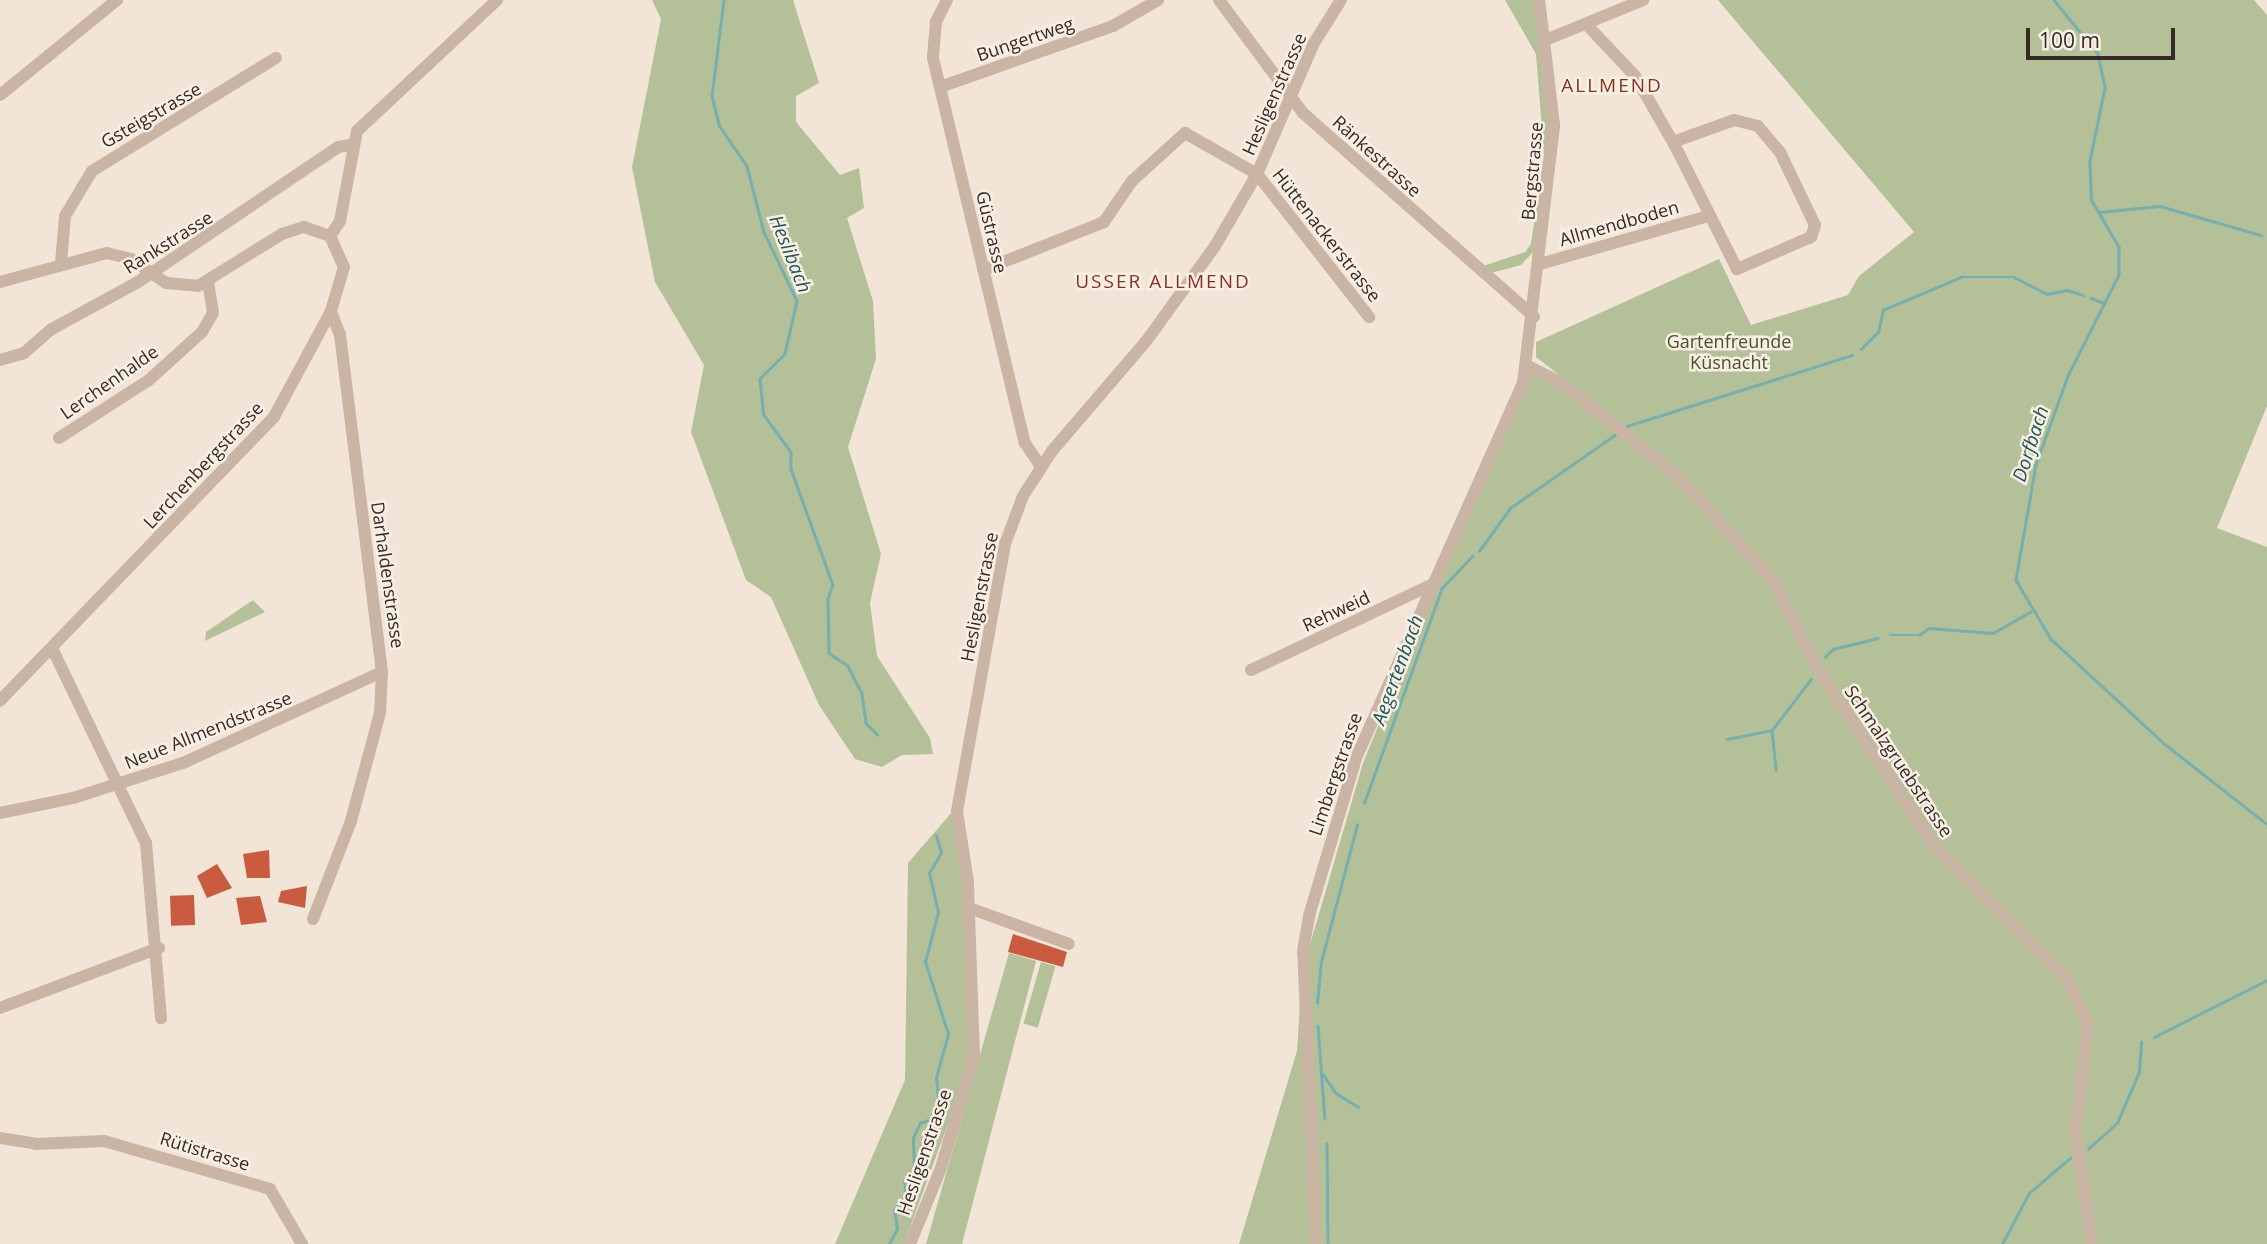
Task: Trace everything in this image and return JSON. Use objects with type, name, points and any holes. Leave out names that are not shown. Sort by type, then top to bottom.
[{"type":"street","points":[[0,95],[117,0]]},
{"type":"street","points":[[0,282],[61,263],[112,253],[176,286],[208,283],[291,230],[311,228],[330,236],[340,221],[351,145],[362,126],[497,0]]},
{"type":"street","name":"Güstrasse","points":[[947,0],[936,22],[933,58],[1025,443],[1041,467]]},
{"type":"street","name":"Bungertweg","points":[[940,87],[1113,26],[1158,0]]},
{"type":"street","name":"Ränkestrasse","points":[[1219,0],[1291,99],[1534,317]]},
{"type":"street","name":"Hesligenstrasse","points":[[910,1244],[941,1168],[974,1056],[970,908],[957,811],[1005,544],[1041,467],[1194,278],[1257,174],[1314,43],[1341,0]]},
{"type":"street","name":"Bergstrasse","points":[[1530,345],[1554,125],[1548,39],[1539,0]]},
{"type":"street","points":[[1548,39],[1643,0]]},
{"type":"street","name":"Allmendboden","points":[[1587,25],[1635,76],[1673,142],[1737,269],[1814,232],[1780,152],[1758,126],[1734,121],[1673,142]]},
{"type":"street","name":"Gsteigstrasse","points":[[61,263],[65,216],[92,171],[276,58]]},
{"type":"street","points":[[983,270],[1104,222],[1132,181],[1185,133],[1257,174]]},
{"type":"street","name":"Rankstrasse","points":[[0,360],[24,353],[50,330],[150,273],[338,147],[351,145]]},
{"type":"street","name":"Hüttenackerstrasse","points":[[1257,174],[1369,317]]},
{"type":"street","name":"Allmendboden","points":[[1540,264],[1708,216]]},
{"type":"street","name":"Lerchenbergstrasse","points":[[0,701],[274,418],[331,311],[344,267],[330,236]]},
{"type":"street","name":"Lerchenhalde","points":[[59,438],[149,380],[202,331],[213,313],[208,283]]},
{"type":"street","name":"Darhaldenstrasse","points":[[313,919],[351,821],[380,713],[382,672],[340,335],[331,311]]},
{"type":"street","name":"Limbergstrasse","points":[[1316,1244],[1303,951],[1309,916],[1356,758],[1435,583],[1527,365],[1530,345]]},
{"type":"street","name":"Schmalzgruebstrasse","points":[[1527,365],[1564,384],[1679,478],[1772,579],[1816,666],[1933,844],[2069,982],[2088,1025],[2075,1132],[2092,1244]]},
{"type":"street","name":"Rehweid","points":[[1251,670],[1435,583]]},
{"type":"street","points":[[52,648],[146,843],[159,948],[161,1018]]},
{"type":"street","name":"Neue Allmendstrasse","points":[[0,813],[120,785],[232,743],[382,672]]},
{"type":"street","points":[[970,908],[1069,944]]},
{"type":"street","points":[[0,1008],[159,948]]},
{"type":"street","name":"Rütistrasse","points":[[0,1138],[36,1144],[66,1139],[117,1144],[270,1189],[302,1244]]},
{"type":"green space","points":[[652,0],[793,0],[819,83],[796,96],[796,122],[840,175],[859,168],[864,208],[847,218],[873,301],[876,359],[848,447],[881,554],[870,603],[877,656],[930,738],[933,754],[902,755],[882,767],[855,759],[819,705],[771,597],[746,580],[691,432],[704,365],[655,282],[632,167],[661,19]]},
{"type":"green space","points":[[1505,0],[1539,0],[1549,122],[1537,248],[1521,265],[1491,273],[1483,266],[1525,252],[1531,244],[1544,155],[1536,54]]},
{"type":"green space","name":"Gartenfreunde Küsnacht","points":[[1718,0],[2254,0],[2267,15],[2267,406],[2217,528],[2267,547],[2267,1244],[1239,1244],[1297,1051],[1302,972],[1363,763],[1526,365],[1572,385],[1536,357],[1536,342],[1719,259],[1751,325],[1848,295],[1859,276],[1914,232]]},
{"type":"green space","points":[[253,600],[265,612],[205,641],[206,632]]},
{"type":"green space","points":[[953,811],[964,888],[971,1061],[904,1244],[835,1244],[905,1080],[908,863]]},
{"type":"green space","points":[[1009,953],[1036,961],[962,1244],[926,1244]]},
{"type":"green space","points":[[1041,962],[1055,966],[1038,1028],[1023,1024]]},
{"type":"building","points":[[269,850],[270,878],[247,878],[243,854]]},
{"type":"building","points":[[217,864],[232,888],[207,898],[197,876]]},
{"type":"building","points":[[307,886],[305,908],[278,902],[281,891]]},
{"type":"building","points":[[194,895],[195,925],[171,926],[170,896]]},
{"type":"building","points":[[260,896],[267,922],[241,925],[236,898]]},
{"type":"building","points":[[1013,934],[1067,952],[1063,967],[1008,952]]},
{"type":"waterway","name":"Heslibach","points":[[724,0],[712,96],[719,125],[747,166],[764,232],[797,301],[785,354],[760,379],[764,415],[791,452],[791,469],[833,585],[828,599],[829,653],[848,666],[862,694],[866,723],[877,734]]},
{"type":"waterway","name":"Dorfbach","points":[[2054,0],[2098,54],[2105,88],[2090,161],[2091,199],[2119,247],[2119,275],[2068,376],[2036,465],[2016,580],[2051,639],[2166,745],[2267,824]]},
{"type":"waterway","points":[[2099,212],[2160,206],[2261,235]]},
{"type":"waterway","name":"Aegertenbach","points":[[1861,349],[1878,332],[1883,310],[1961,277],[2014,277],[2047,294],[2067,290],[2083,295]]},
{"type":"waterway","name":"Aegertenbach","points":[[2091,298],[2104,303]]},
{"type":"waterway","name":"Aegertenbach","points":[[1627,426],[1852,355]]},
{"type":"waterway","name":"Aegertenbach","points":[[1479,551],[1510,508],[1616,434]]},
{"type":"waterway","name":"Aegertenbach","points":[[1364,803],[1442,588],[1472,556]]},
{"type":"waterway","points":[[1890,635],[1919,635],[1929,628],[1993,633],[2030,612]]},
{"type":"waterway","points":[[1825,657],[1833,649],[1878,638]]},
{"type":"waterway","points":[[1727,739],[1772,730],[1811,679]]},
{"type":"waterway","points":[[1772,731],[1776,770]]},
{"type":"waterway","name":"Aegertenbach","points":[[1317,1003],[1321,962],[1357,825]]},
{"type":"waterway","name":"Heslibach","points":[[889,1244],[897,1229],[894,1210],[906,1195],[904,1181],[914,1172],[913,1138],[920,1123],[934,1118],[939,1107],[936,1078],[948,1034],[925,962],[938,912],[929,873],[941,853],[936,836]]},
{"type":"waterway","points":[[2154,1037],[2267,980]]},
{"type":"waterway","points":[[1318,1026],[1325,1119]]},
{"type":"waterway","points":[[2088,1149],[2117,1123],[2139,1072],[2141,1042]]},
{"type":"waterway","points":[[1323,1074],[1336,1093],[1358,1107]]},
{"type":"waterway","points":[[1327,1143],[1328,1244]]},
{"type":"waterway","points":[[2002,1244],[2029,1193],[2070,1158]]},
{"type":"district","name":"ALLMEND","points":[[1612,86]]},
{"type":"district","name":"USSER ALLMEND","points":[[1163,282]]}]
